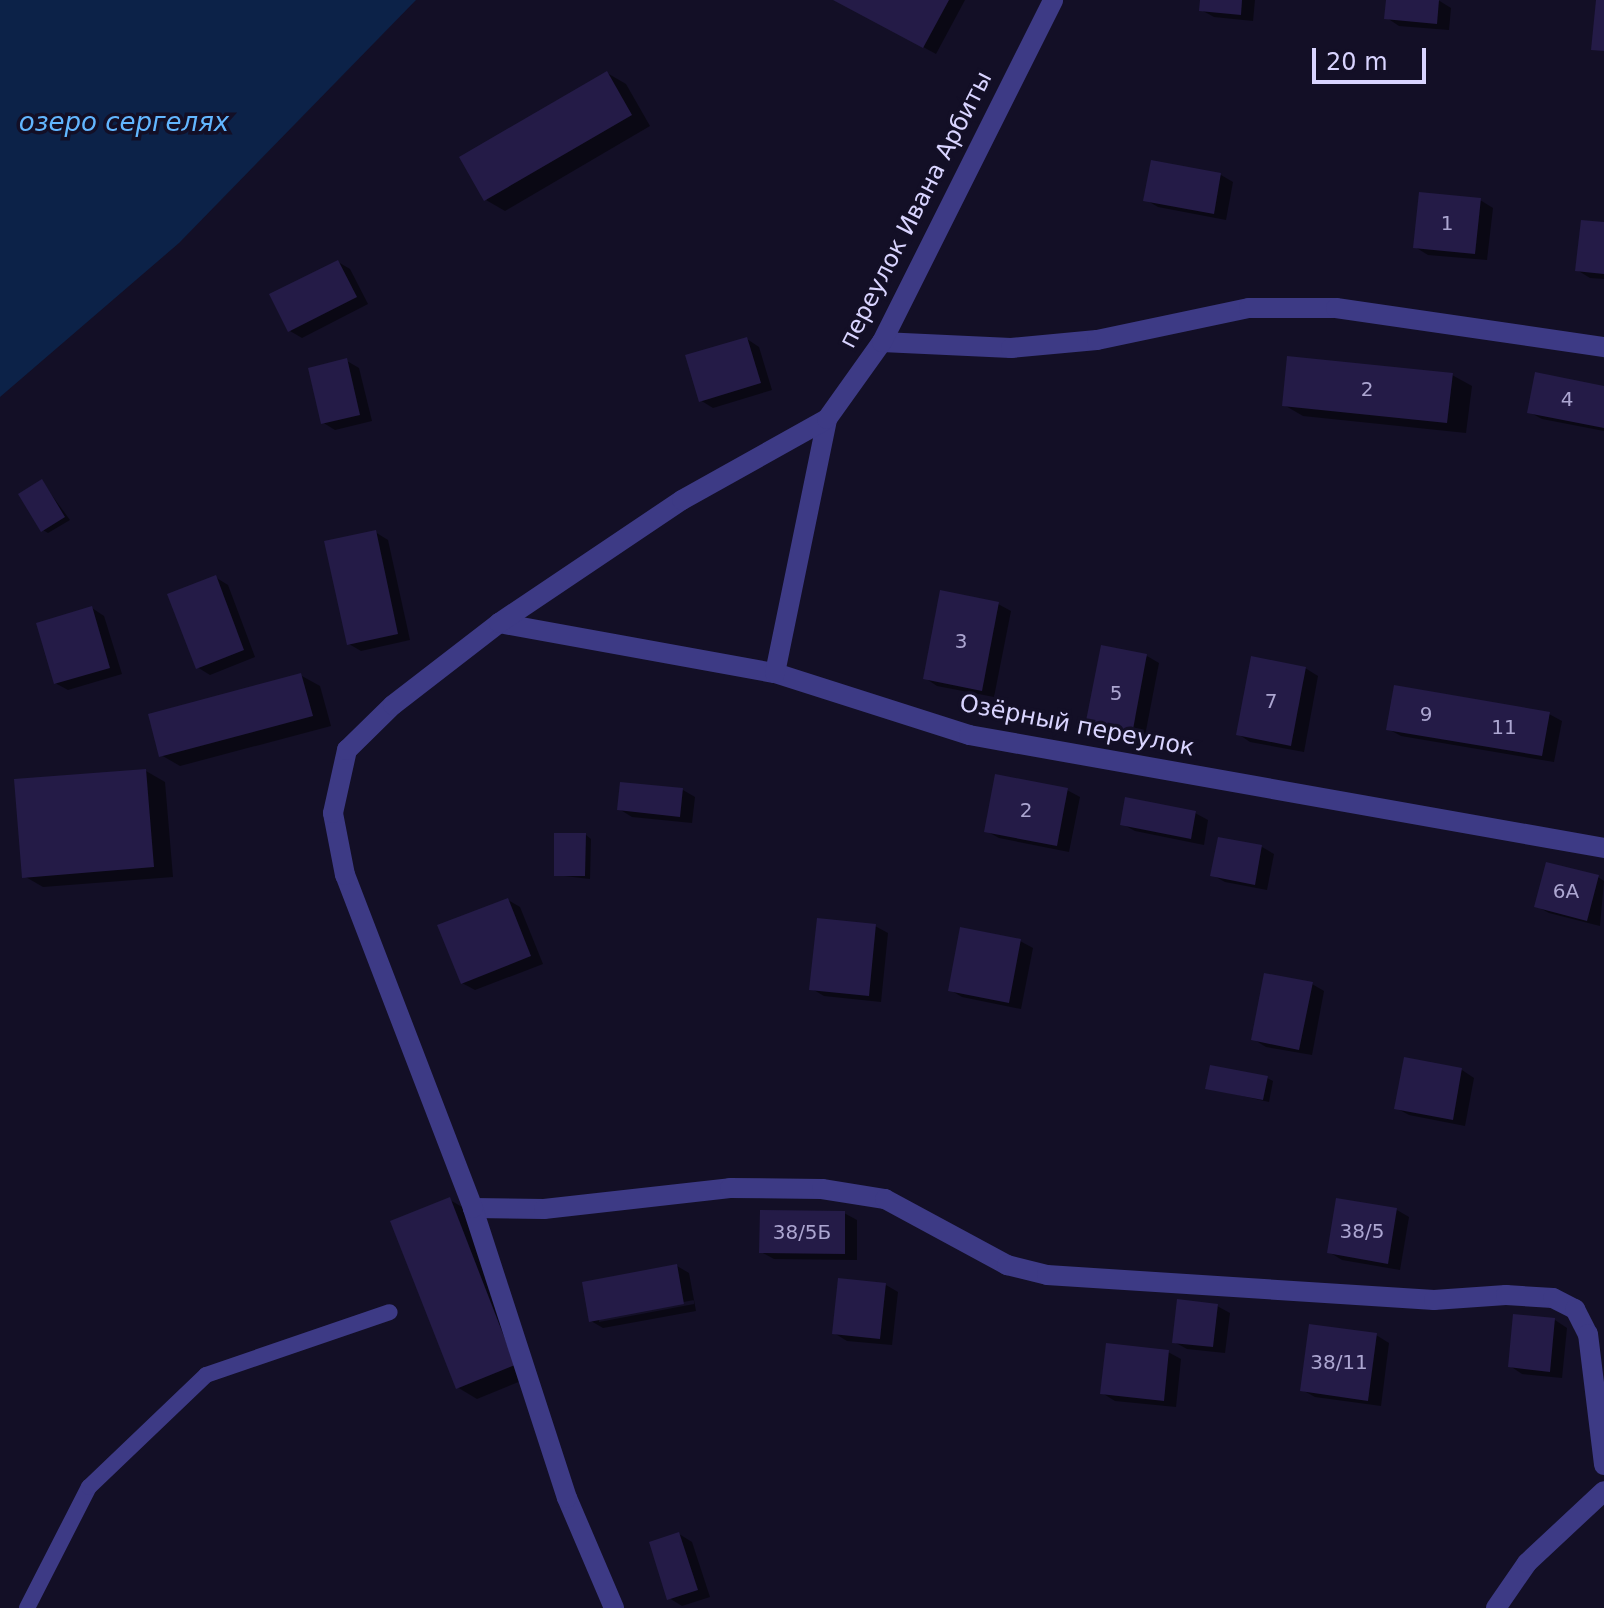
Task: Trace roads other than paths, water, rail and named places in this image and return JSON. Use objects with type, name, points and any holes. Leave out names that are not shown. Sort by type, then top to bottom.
[{"type":"street","name":"переулок Ивана Арбиты","points":[[614,1608],[567,1498],[473,1208],[345,875],[333,813],[347,750],[393,705],[499,623],[682,500],[827,419],[882,342],[1053,0]]},
{"type":"street","points":[[882,342],[1011,348],[1097,340],[1249,308],[1336,308],[1604,347]]},
{"type":"street","points":[[775,673],[827,419]]},
{"type":"street","name":"Озёрный переулок","points":[[499,623],[775,673],[969,735],[1604,848]]},
{"type":"street","points":[[473,1208],[544,1209],[730,1188],[822,1189],[885,1199],[1007,1265],[1047,1275],[1434,1300],[1506,1295],[1553,1298],[1575,1309],[1588,1334],[1604,1465]]},
{"type":"street","points":[[1496,1608],[1527,1563],[1604,1491]]},
{"type":"lane","points":[[27,1608],[89,1487],[206,1375],[390,1312]]},
{"type":"water","name":"озеро сергелях","points":[[0,0],[416,0],[179,243],[0,397]]}]
